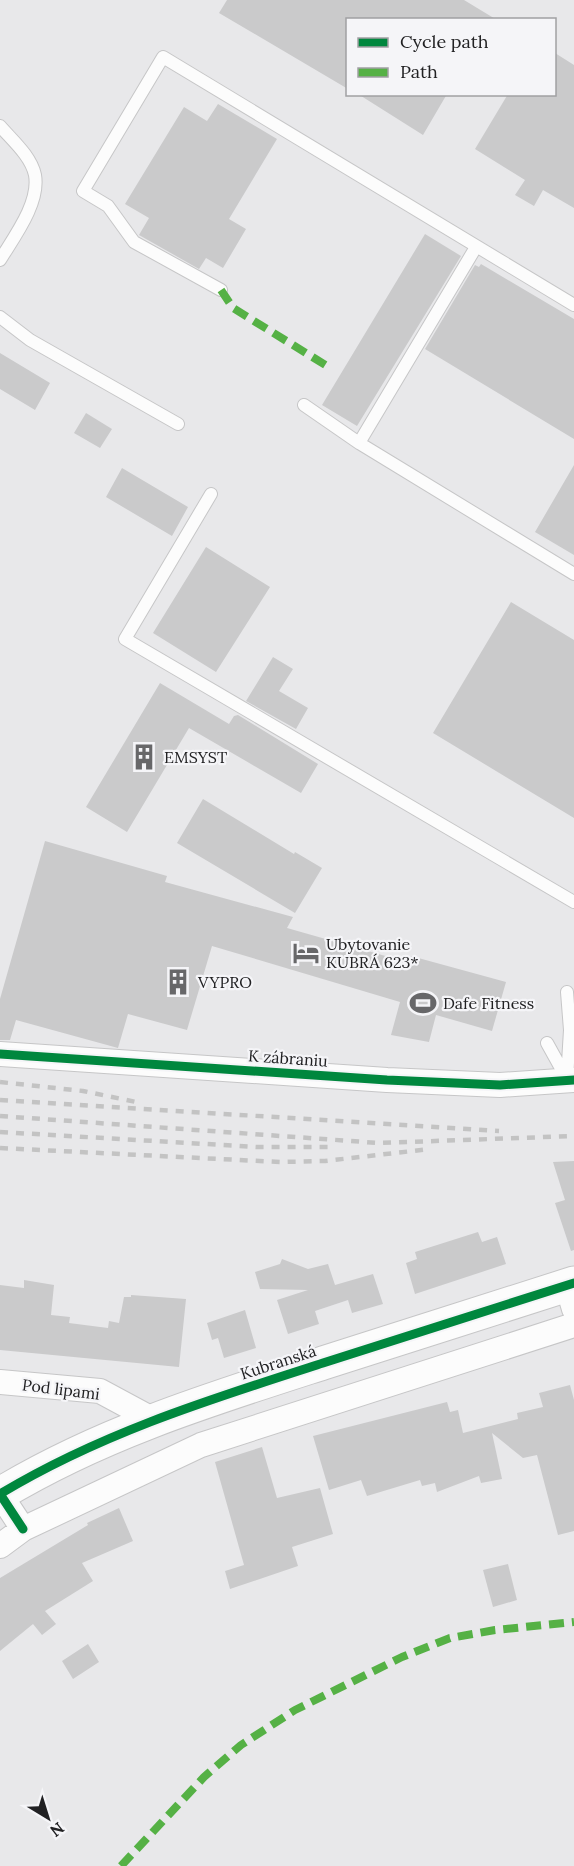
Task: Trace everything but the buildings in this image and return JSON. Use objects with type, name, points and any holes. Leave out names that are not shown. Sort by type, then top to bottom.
[{"type":"street","name":"K zábraniu","points":[[0,1054],[387,1080],[500,1085],[570,1079]]},
{"type":"street","name":"Kubranská","points":[[23,1529],[0,1494],[55,1462],[152,1419],[386,1343],[572,1292]]},
{"type":"street","points":[[0,1546],[23,1529],[201,1445],[574,1325]]},
{"type":"street","points":[[386,1343],[397,1382]]},
{"type":"street","name":"Pod lipami","points":[[0,1382],[100,1391],[152,1419]]},
{"type":"street","points":[[187,1406],[201,1445]]},
{"type":"lane","points":[[221,290],[134,242],[108,206],[83,191],[163,57],[574,305]]},
{"type":"lane","points":[[0,126],[25,153],[35,174],[35,187],[33,199],[0,260]]},
{"type":"lane","points":[[359,443],[476,247]]},
{"type":"lane","points":[[0,317],[30,340],[178,424]]},
{"type":"lane","points":[[304,405],[359,443],[574,574]]},
{"type":"lane","points":[[211,494],[125,639],[574,902]]},
{"type":"lane","points":[[567,992],[572,1026],[570,1079]]},
{"type":"lane","points":[[547,1043],[570,1079]]},
{"type":"railway","points":[[0,1082],[83,1091],[136,1102]]},
{"type":"railway","points":[[0,1100],[499,1131]]},
{"type":"railway","points":[[0,1116],[379,1143],[574,1136]]},
{"type":"railway","points":[[0,1132],[257,1147],[330,1147]]},
{"type":"railway","points":[[0,1148],[280,1162],[325,1161],[430,1149]]},
{"type":"marked path","points":[[221,290],[233,308],[327,366]]},
{"type":"marked path","points":[[121,1866],[204,1777],[241,1745],[295,1710],[402,1657],[450,1638],[495,1630],[574,1622]]},
{"type":"cycle path","points":[[0,1054],[387,1080],[500,1085],[574,1080]]},
{"type":"cycle path","points":[[23,1529],[0,1494],[38,1472],[117,1435],[281,1376],[574,1283]]},
{"type":"place","name":"EMSYST","points":[[144,757]]},
{"type":"place","name":"Ubytovanie KUBRÁ 623*","points":[[306,953]]},
{"type":"place","name":"VYPRO","points":[[178,982]]},
{"type":"place","name":"Dafe Fitness","points":[[423,1003]]}]
